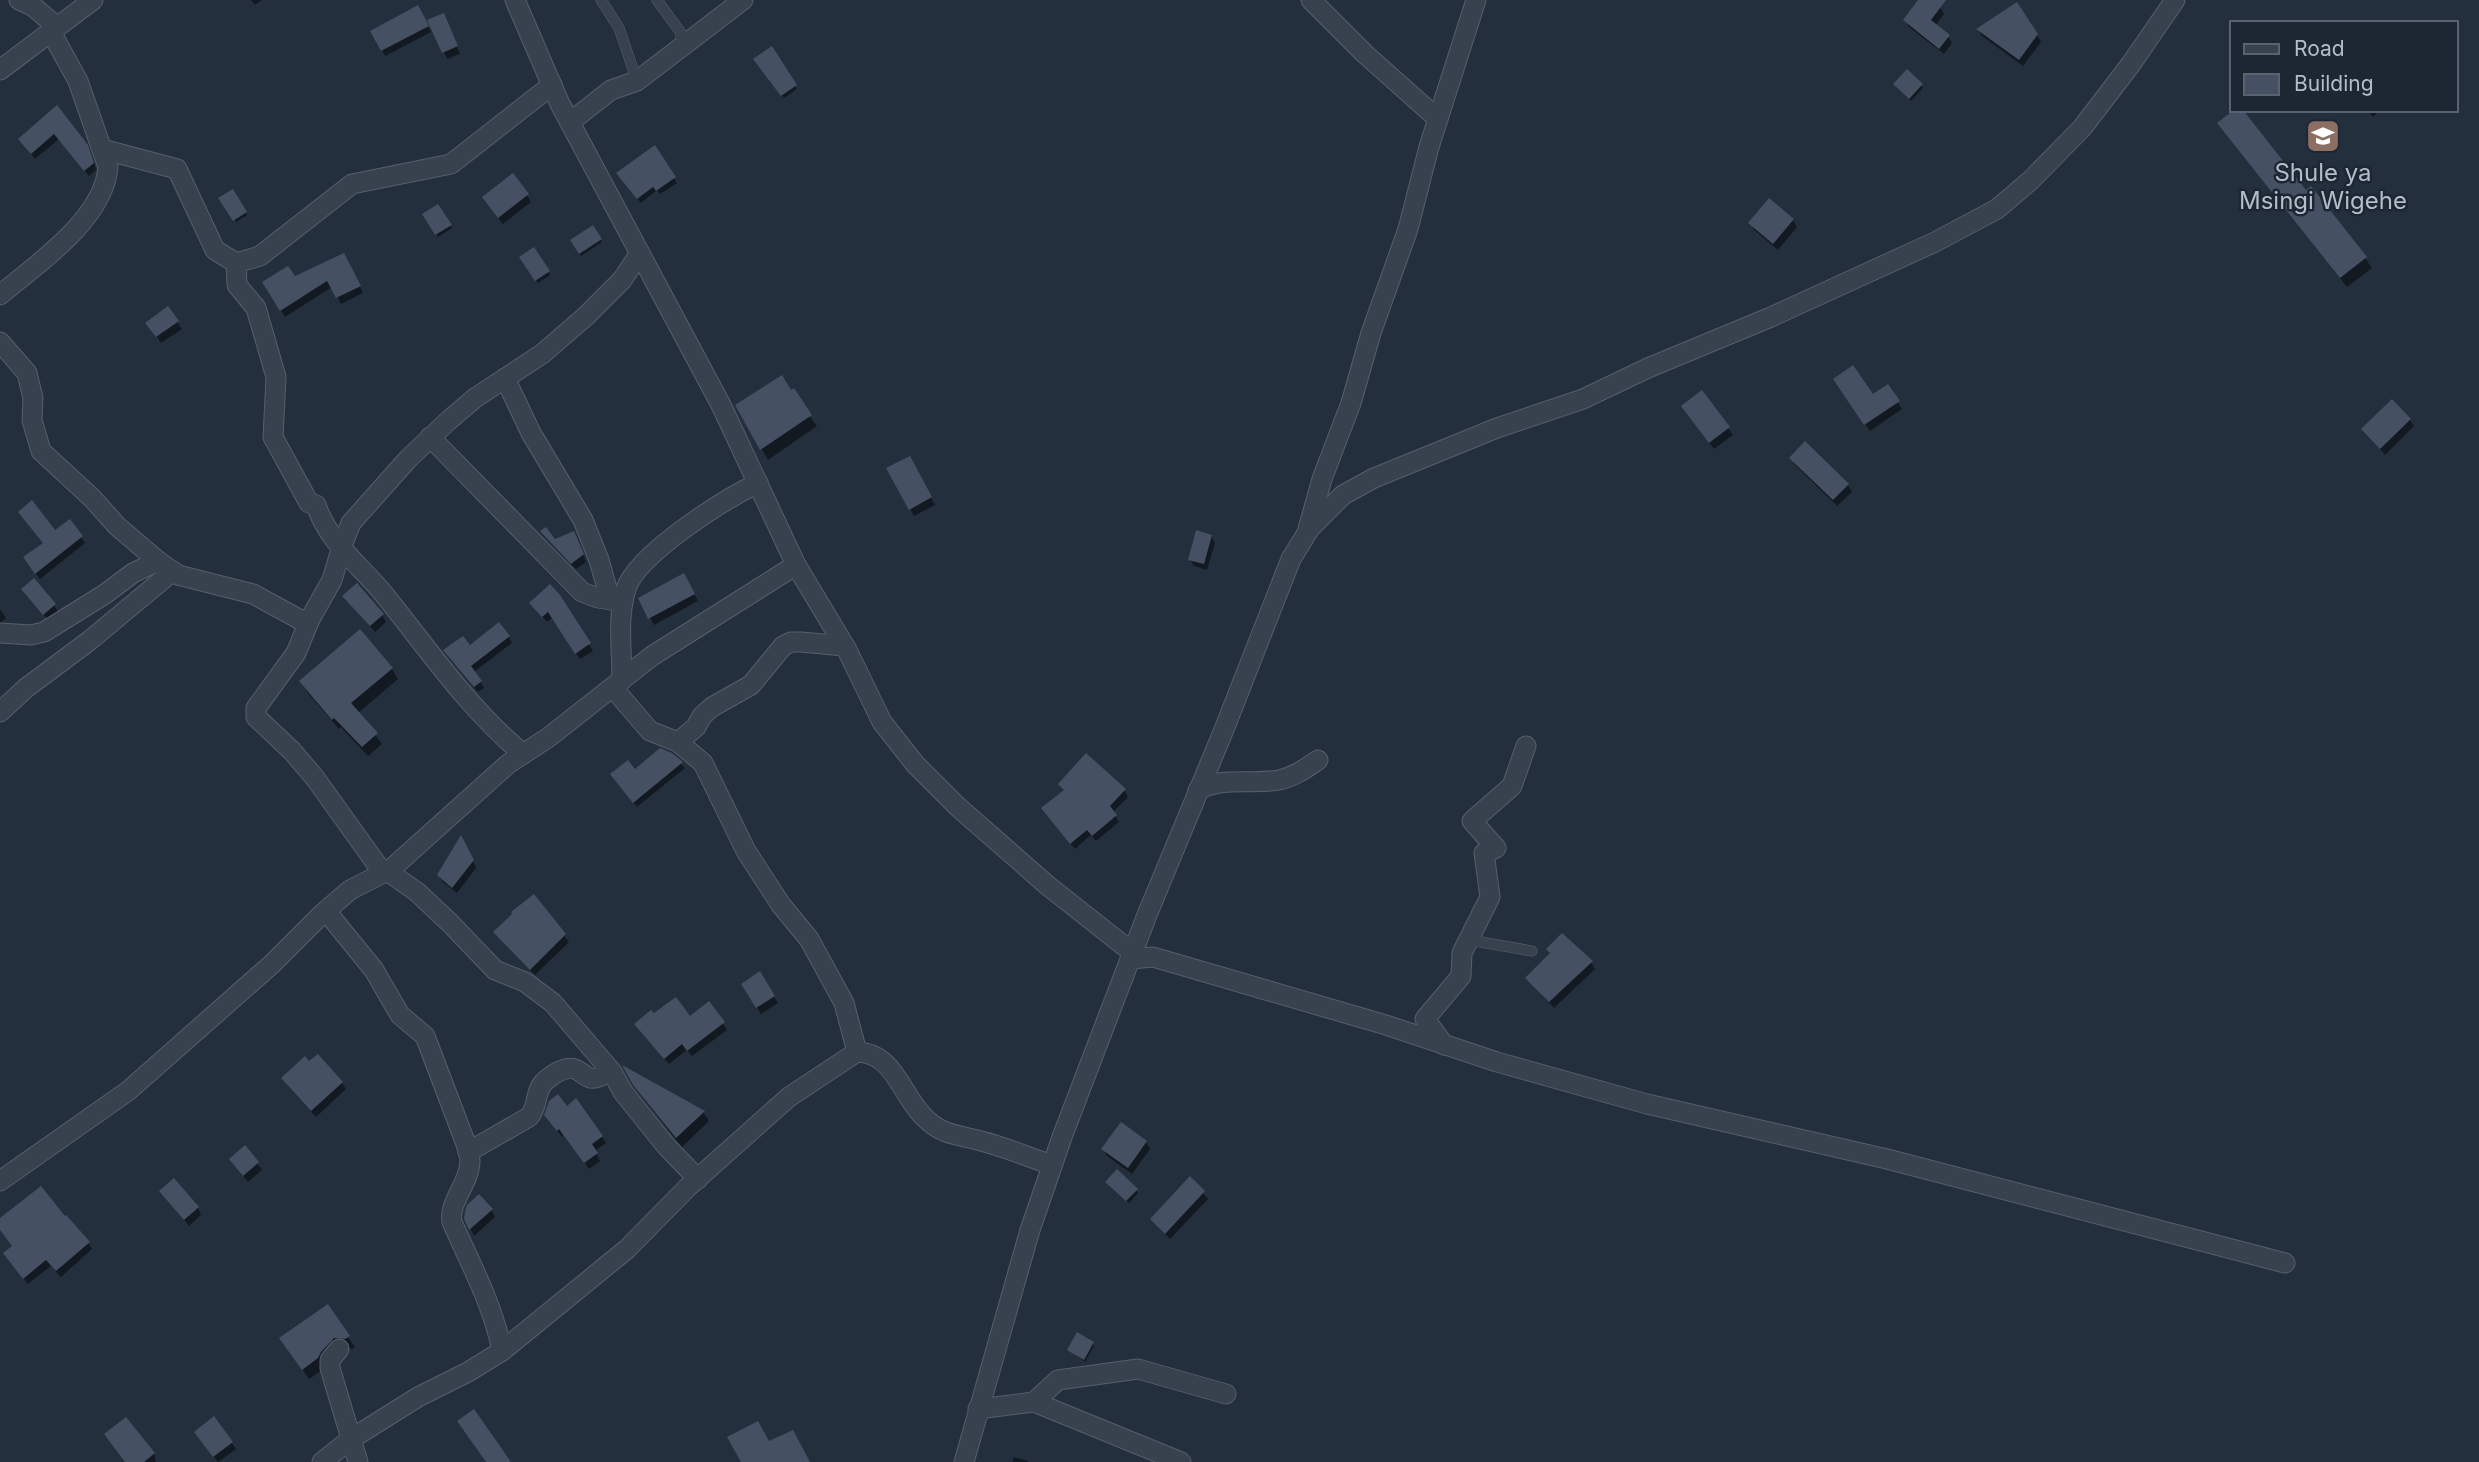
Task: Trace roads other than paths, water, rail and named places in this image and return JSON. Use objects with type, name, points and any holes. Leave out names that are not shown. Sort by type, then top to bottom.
[{"type":"street","points":[[0,295],[84,219],[101,196],[107,182],[108,167],[78,81],[54,29],[34,6],[19,0]]},
{"type":"street","points":[[0,70],[93,0]]},
{"type":"street","points":[[516,0],[570,122],[721,405],[796,565],[844,646],[881,722],[915,764],[958,807],[1132,956],[1153,957],[1386,1025],[1497,1062],[1647,1104],[1887,1159],[2285,1263]]},
{"type":"street","points":[[570,122],[611,90],[637,81],[743,0]]},
{"type":"street","points":[[1311,0],[1365,54],[1438,119]]},
{"type":"street","points":[[1307,533],[1322,479],[1351,403],[1371,333],[1408,229],[1438,119],[1476,0]]},
{"type":"street","points":[[964,1462],[1030,1230],[1052,1165],[1132,956],[1291,559],[1307,533],[1343,495],[1374,478],[1497,428],[1584,399],[1648,368],[1771,317],[1935,242],[1997,209],[2031,180],[2082,128],[2175,0]]},
{"type":"street","points":[[103,149],[177,169],[215,250],[236,263],[260,256],[352,184],[451,164],[552,85]]},
{"type":"street","points":[[640,253],[622,280],[586,316],[542,354],[475,398],[408,459],[351,523],[332,579],[296,653],[256,708],[257,717],[315,778],[385,872],[399,878],[425,900],[495,970],[525,982],[547,997],[610,1070],[623,1092],[667,1147],[698,1178]]},
{"type":"street","points":[[236,263],[237,285],[256,308],[276,377],[272,437],[309,503],[316,505],[321,521],[341,550],[379,589],[470,703],[523,754]]},
{"type":"street","points":[[0,342],[27,373],[33,398],[32,420],[41,451],[92,498],[117,526],[178,575],[253,594],[308,624]]},
{"type":"street","points":[[505,378],[531,433],[583,520],[616,600],[618,684],[650,731],[678,742],[704,763],[746,852],[781,905],[809,939],[844,1003],[857,1052]]},
{"type":"street","points":[[430,438],[582,592],[616,600]]},
{"type":"street","points":[[616,600],[638,569],[687,526],[731,496],[758,482]]},
{"type":"street","points":[[0,1181],[128,1091],[272,964],[326,911],[365,881],[385,872],[481,787],[523,754],[558,731],[663,648],[796,565]]},
{"type":"street","points":[[0,634],[31,635],[44,632],[133,573],[165,566]]},
{"type":"street","points":[[0,712],[26,688],[89,641],[165,566]]},
{"type":"street","points":[[678,742],[696,727],[702,716],[712,707],[751,685],[783,646],[800,642],[844,646]]},
{"type":"street","points":[[1444,1045],[1425,1019],[1461,976],[1462,954],[1490,897],[1484,853],[1496,848],[1472,821],[1512,786],[1526,746]]},
{"type":"street","points":[[1198,790],[1209,784],[1268,781],[1289,777],[1318,760]]},
{"type":"street","points":[[326,911],[374,970],[400,1015],[425,1036],[470,1161],[464,1186],[450,1213],[452,1222],[486,1298],[498,1330],[502,1352]]},
{"type":"street","points":[[322,1462],[352,1439],[418,1397],[502,1352],[627,1249],[698,1178],[789,1097],[857,1052],[866,1052],[880,1059],[923,1116],[949,1135],[981,1141],[1052,1165]]},
{"type":"street","points":[[468,1152],[529,1117],[535,1111],[538,1090],[552,1076],[569,1068],[596,1078],[610,1070]]},
{"type":"street","points":[[340,1349],[330,1360],[330,1368],[358,1462]]},
{"type":"street","points":[[1034,1402],[1058,1380],[1138,1369],[1226,1394]]},
{"type":"street","points":[[978,1409],[1034,1402],[1181,1462]]},
{"type":"lane","points":[[601,0],[619,29],[637,81]]},
{"type":"lane","points":[[657,0],[681,33],[681,47]]},
{"type":"lane","points":[[1469,940],[1532,951]]},
{"type":"place","name":"Shule ya Msingi Wigehe","points":[[2323,136]]}]
